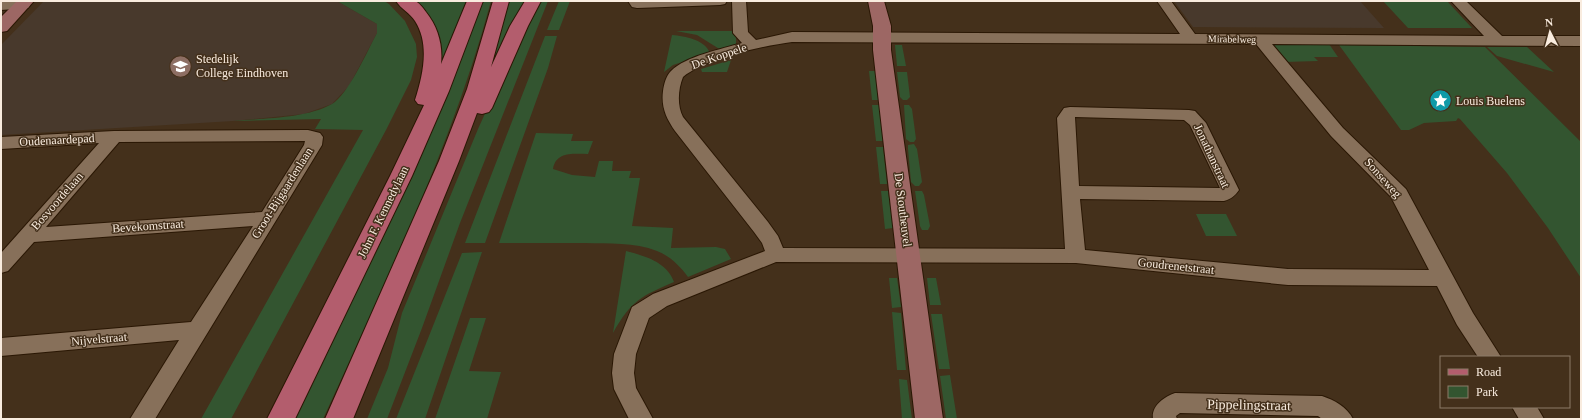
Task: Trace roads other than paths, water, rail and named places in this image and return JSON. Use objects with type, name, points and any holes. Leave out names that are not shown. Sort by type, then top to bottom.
[{"type":"main road","points":[[401,176],[428,92],[434,55],[427,25],[410,4],[404,1]]},
{"type":"main road","name":"John F. Kennedylaan","points":[[281,419],[401,176],[440,91],[475,1]]},
{"type":"main road","points":[[340,419],[449,161],[476,89],[501,1]]},
{"type":"main road","points":[[449,161],[472,129],[519,26],[533,1]]},
{"type":"street","points":[[635,1],[637,4],[720,1]]},
{"type":"street","points":[[739,1],[741,33],[752,45]]},
{"type":"street","name":"De Stoutheuvel","points":[[876,1],[882,26],[882,50],[929,419]]},
{"type":"street","points":[[1164,1],[1191,38]]},
{"type":"street","points":[[1458,1],[1498,41]]},
{"type":"street","points":[[1,6],[24,3]]},
{"type":"street","points":[[1,27],[24,3]]},
{"type":"street","name":"De Koppele","points":[[776,255],[771,241],[761,226],[681,127],[674,115],[671,102],[674,82],[677,74],[684,68],[752,45],[775,39],[787,37],[882,37]]},
{"type":"street","name":"Mirabelweg","points":[[882,37],[1581,41]]},
{"type":"street","name":"Sonseweg","points":[[1260,39],[1292,80],[1337,132],[1399,193],[1464,318],[1489,356]]},
{"type":"street","name":"Jonathanstraat","points":[[1070,191],[1085,194],[1224,195],[1230,190],[1197,123],[1189,115],[1070,112],[1065,118],[1070,191],[1076,256]]},
{"type":"street","name":"Groot-Bijgaardenlaan","points":[[114,137],[308,135],[314,137],[313,145],[142,419]]},
{"type":"street","name":"Oudenaardepad","points":[[1,143],[114,137]]},
{"type":"street","name":"Bosvoordelaan","points":[[1,266],[114,137]]},
{"type":"street","name":"Bevekomstraat","points":[[28,235],[267,218]]},
{"type":"street","points":[[641,419],[625,390],[623,372],[625,354],[640,313],[660,300],[776,255],[909,256]]},
{"type":"street","name":"Goudrenetstraat","points":[[909,256],[1076,256],[1288,277],[1444,278]]},
{"type":"street","name":"Nijvelstraat","points":[[1,347],[197,330]]},
{"type":"street","name":"Pippelingstraat","points":[[1165,419],[1164,413],[1175,403],[1322,406],[1341,419]]},
{"type":"street","points":[[1525,408],[1532,419]]},
{"type":"place","name":"Stedelijk College Eindhoven","points":[[180,66]]},
{"type":"place","name":"Louis Buelens","points":[[1440,101]]}]
